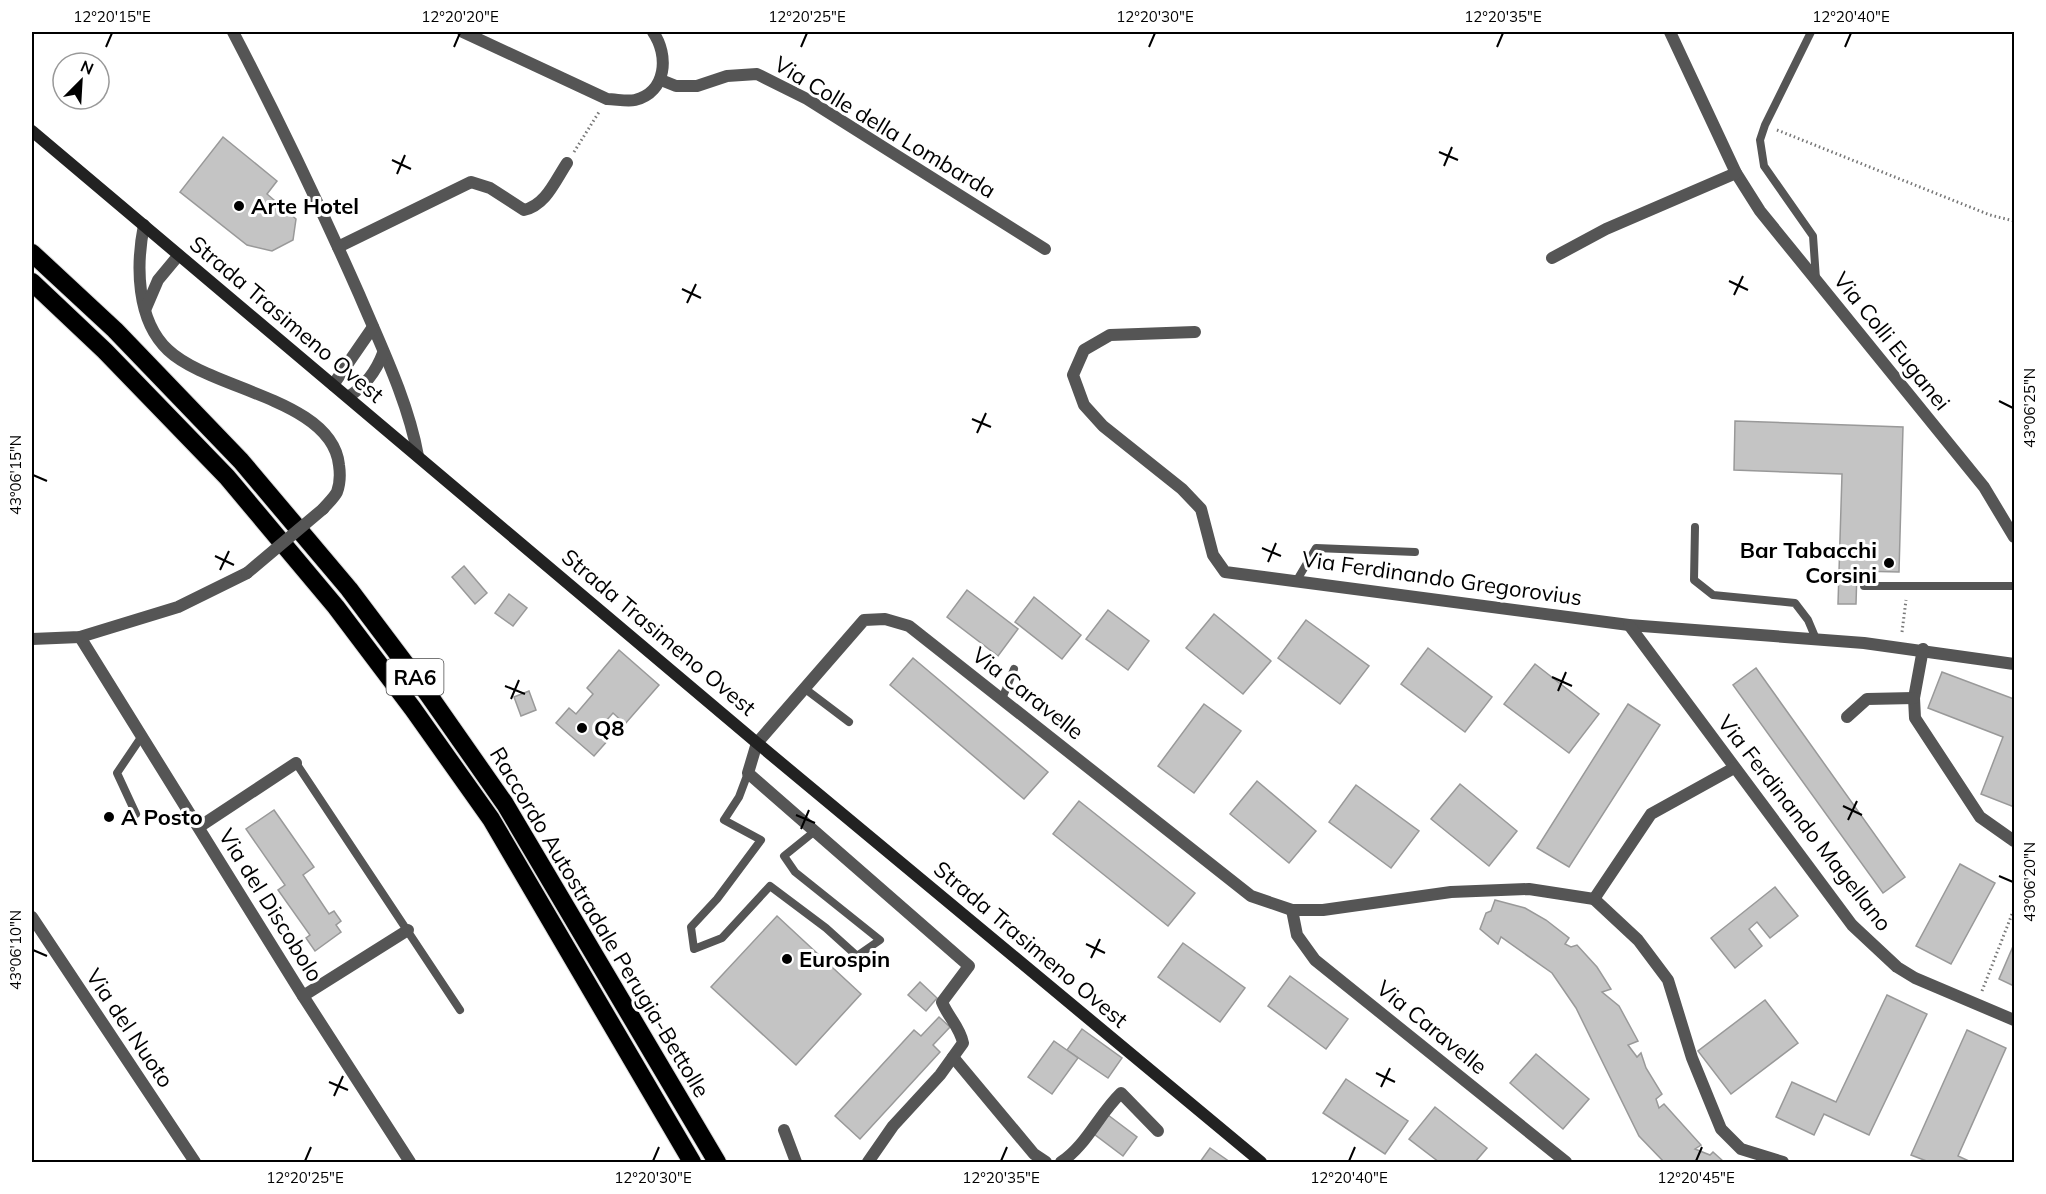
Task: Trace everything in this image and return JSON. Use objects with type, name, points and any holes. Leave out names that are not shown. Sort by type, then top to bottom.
[{"type":"highway","name":"Raccordo Autostradale Perugia-Bettolle","points":[[32,253],[115,330],[241,461],[349,589],[505,804],[717,1162]]},
{"type":"highway","name":"RA6","points":[[32,282],[105,351],[227,477],[336,607],[413,709],[491,819],[692,1162]]},
{"type":"main road","name":"Strada Trasimeno Ovest","points":[[32,131],[757,743],[1261,1162]]},
{"type":"street","points":[[233,32],[338,247],[373,327],[414,430],[418,456]]},
{"type":"street","points":[[463,32],[608,99],[633,101],[645,97],[661,80],[664,60],[659,40],[653,32]]},
{"type":"street","name":"Via Colli Euganei","points":[[1670,32],[1736,172],[1760,211],[1984,487],[2014,537]]},
{"type":"street","name":"Via Colle della Lombarda","points":[[661,80],[676,86],[697,86],[728,76],[756,74],[817,105],[1045,249]]},
{"type":"street","points":[[338,247],[471,182],[490,188],[524,210],[533,208],[541,203],[567,163]]},
{"type":"street","points":[[1552,258],[1606,229],[1736,172]]},
{"type":"street","points":[[32,639],[80,637],[178,607],[247,573],[323,510],[337,491],[340,471],[338,455],[322,429],[303,417],[188,364],[168,350],[149,321],[146,309],[139,268],[144,225]]},
{"type":"street","points":[[146,309],[158,280],[178,256]]},
{"type":"street","points":[[333,385],[373,327]]},
{"type":"street","name":"Via Ferdinando Gregorovius","points":[[1195,332],[1110,335],[1084,350],[1073,375],[1084,405],[1103,426],[1182,489],[1200,509],[1213,555],[1225,572],[1629,625],[1923,649],[2014,664]]},
{"type":"street","points":[[348,397],[361,388],[378,366],[383,353]]},
{"type":"street","name":"Via Caravelle","points":[[757,743],[864,621],[885,619],[909,626],[1251,896],[1292,910],[1323,910],[1451,892],[1529,888],[1594,899]]},
{"type":"street","name":"Via Ferdinando Magellano","points":[[1629,625],[1852,925],[1897,967],[1916,978],[2014,1020]]},
{"type":"street","name":"Via del Discobolo","points":[[80,637],[303,996],[410,1162]]},
{"type":"street","points":[[1923,649],[1914,698],[1915,718],[1980,817],[2014,841]]},
{"type":"street","points":[[1847,717],[1867,699],[1914,698]]},
{"type":"street","points":[[757,743],[748,773],[969,966],[942,1002],[946,1013],[961,1033],[963,1043],[893,1126],[868,1162]]},
{"type":"street","points":[[199,827],[296,764]]},
{"type":"street","points":[[1734,768],[1651,814],[1594,899],[1638,940],[1668,980],[1692,1058],[1721,1129],[1741,1149],[1783,1162]]},
{"type":"street","name":"Via Caravelle","points":[[1292,910],[1297,934],[1315,960],[1566,1162]]},
{"type":"street","name":"Via del Nuoto","points":[[32,917],[195,1162]]},
{"type":"street","points":[[303,996],[408,930]]},
{"type":"street","points":[[953,1057],[1034,1154],[1046,1162]]},
{"type":"street","points":[[1061,1162],[1072,1155],[1108,1106],[1121,1093],[1158,1131]]},
{"type":"street","points":[[784,1130],[796,1162]]},
{"type":"lane","points":[[1811,32],[1765,125],[1760,140],[1764,166],[1813,236],[1816,282]]},
{"type":"lane","points":[[1695,527],[1694,579],[1699,586],[1713,595],[1795,603],[1808,620],[1816,639]]},
{"type":"lane","points":[[1297,580],[1316,548],[1415,552]]},
{"type":"lane","points":[[1864,586],[2014,586]]},
{"type":"lane","points":[[1002,699],[1014,669]]},
{"type":"lane","points":[[804,688],[849,722]]},
{"type":"lane","points":[[136,814],[117,773],[142,736]]},
{"type":"lane","points":[[296,764],[460,1010]]},
{"type":"lane","points":[[748,773],[740,796],[724,820],[760,840],[717,899],[691,927],[694,949],[722,938],[770,886],[857,956],[880,940],[795,872],[784,856],[815,831]]},
{"type":"path","points":[[567,163],[608,99]]},
{"type":"path","points":[[1765,125],[1990,215],[2014,221]]},
{"type":"path","points":[[1901,637],[1908,586]]},
{"type":"path","points":[[1981,992],[2014,909]]},
{"type":"building","name":"Arte Hotel","points":[[223,137],[277,181],[267,194],[296,219],[293,240],[272,251],[247,245],[180,192]]},
{"type":"building","points":[[1735,421],[1903,427],[1899,572],[1857,571],[1856,604],[1838,604],[1842,474],[1734,470]]},
{"type":"building","points":[[464,566],[487,593],[475,604],[452,577]]},
{"type":"building","points":[[967,590],[1018,629],[998,656],[947,617]]},
{"type":"building","points":[[509,594],[527,608],[513,626],[495,613]]},
{"type":"building","points":[[1034,597],[1081,635],[1062,659],[1015,622]]},
{"type":"building","points":[[1108,610],[1149,641],[1128,670],[1086,639]]},
{"type":"building","points":[[1214,614],[1271,661],[1243,694],[1186,648]]},
{"type":"building","points":[[1306,620],[1369,666],[1340,704],[1278,658]]},
{"type":"building","points":[[1428,648],[1492,697],[1465,732],[1401,684]]},
{"type":"building","points":[[619,650],[659,685],[625,724],[613,713],[598,730],[609,739],[594,756],[556,723],[569,708],[576,714],[593,694],[587,688]]},
{"type":"building","points":[[913,658],[1048,772],[1024,799],[890,685]]},
{"type":"building","points":[[1535,664],[1599,714],[1569,753],[1504,704]]},
{"type":"building","points":[[1756,668],[1905,877],[1883,893],[1733,685]]},
{"type":"building","points":[[1942,672],[2014,699],[2014,807],[1981,794],[2003,737],[1928,708]]},
{"type":"building","points":[[529,691],[536,710],[521,716],[514,697]]},
{"type":"building","points":[[1204,704],[1241,731],[1194,793],[1158,766]]},
{"type":"building","points":[[1628,704],[1660,725],[1569,867],[1537,848]]},
{"type":"building","points":[[1257,781],[1316,831],[1289,863],[1230,814]]},
{"type":"building","points":[[1460,784],[1517,831],[1489,866],[1431,819]]},
{"type":"building","points":[[1356,785],[1419,831],[1391,868],[1329,822]]},
{"type":"building","points":[[1079,801],[1195,893],[1168,926],[1053,834]]},
{"type":"building","points":[[274,810],[314,867],[303,875],[329,914],[334,911],[341,921],[336,925],[341,932],[315,951],[306,938],[310,935],[278,890],[285,885],[246,829]]},
{"type":"building","points":[[1960,864],[1995,883],[1951,964],[1916,946]]},
{"type":"building","points":[[1775,887],[1798,916],[1770,938],[1757,922],[1749,929],[1762,946],[1735,968],[1711,938]]},
{"type":"building","points":[[1495,900],[1525,908],[1546,920],[1569,938],[1565,944],[1571,947],[1577,945],[1597,967],[1611,989],[1602,992],[1619,1006],[1638,1041],[1628,1045],[1637,1057],[1641,1053],[1646,1068],[1662,1094],[1656,1099],[1659,1108],[1664,1104],[1701,1145],[1695,1149],[1710,1155],[1713,1152],[1724,1162],[1664,1162],[1639,1136],[1576,1008],[1552,973],[1501,937],[1498,944],[1480,929],[1486,913],[1491,911]]},
{"type":"building","points":[[777,916],[861,994],[796,1065],[711,987]]},
{"type":"building","points":[[1183,943],[1245,988],[1220,1022],[1158,977]]},
{"type":"building","points":[[2014,944],[2014,986],[1999,979]]},
{"type":"building","points":[[1290,976],[1348,1019],[1326,1049],[1268,1006]]},
{"type":"building","points":[[920,982],[937,998],[926,1011],[908,995]]},
{"type":"building","points":[[1887,995],[1927,1014],[1869,1135],[1824,1114],[1814,1135],[1776,1117],[1792,1082],[1836,1102]]},
{"type":"building","points":[[1765,1000],[1798,1043],[1731,1094],[1698,1051]]},
{"type":"building","points":[[939,1017],[950,1027],[933,1045],[940,1052],[860,1139],[835,1116],[914,1030],[921,1036]]},
{"type":"building","points":[[1082,1029],[1122,1058],[1108,1078],[1067,1050]]},
{"type":"building","points":[[1967,1030],[2006,1048],[1958,1156],[1971,1162],[1929,1162],[1911,1155]]},
{"type":"building","points":[[1054,1041],[1078,1058],[1052,1094],[1028,1077]]},
{"type":"building","points":[[1536,1054],[1589,1099],[1563,1129],[1510,1083]]},
{"type":"building","points":[[1346,1079],[1408,1121],[1385,1154],[1323,1113]]},
{"type":"building","points":[[1435,1107],[1487,1148],[1475,1162],[1439,1162],[1409,1139]]},
{"type":"building","points":[[1108,1115],[1137,1137],[1123,1156],[1094,1134]]},
{"type":"building","points":[[1210,1148],[1230,1162],[1200,1162]]},
{"type":"place","name":"Arte Hotel","points":[[239,206]]},
{"type":"place","name":"Bar Tabacchi Corsini","points":[[1889,563]]},
{"type":"place","name":"Q8","points":[[582,728]]},
{"type":"place","name":"A Posto","points":[[109,817]]},
{"type":"place","name":"Eurospin","points":[[787,959]]}]
